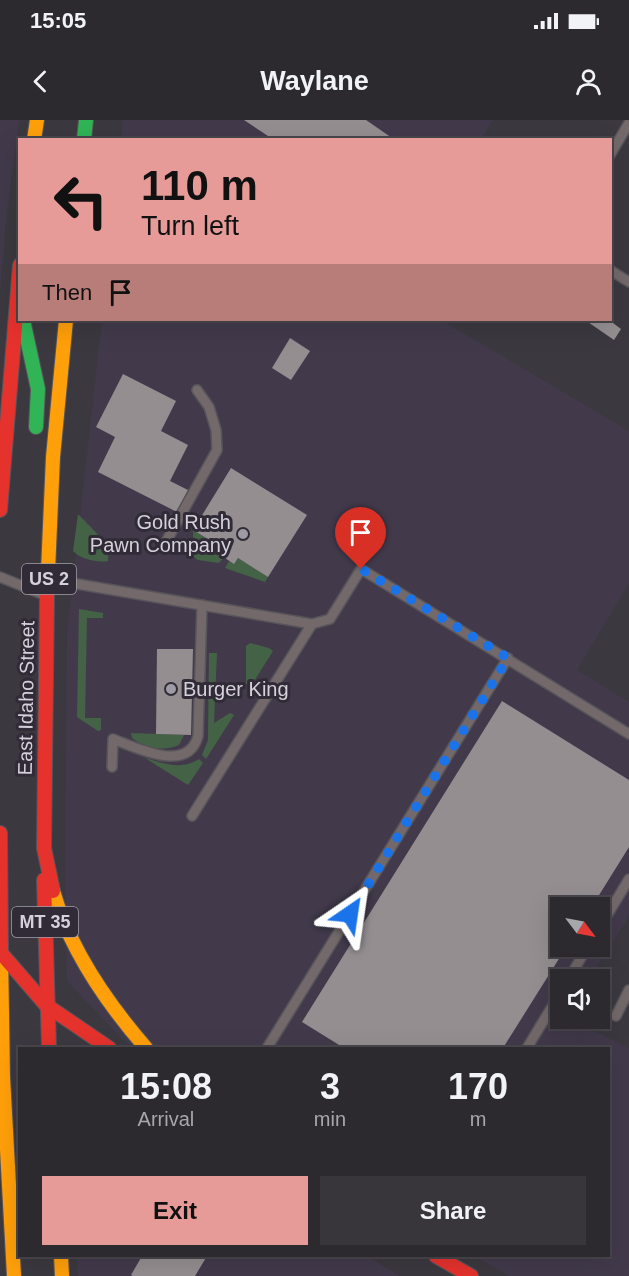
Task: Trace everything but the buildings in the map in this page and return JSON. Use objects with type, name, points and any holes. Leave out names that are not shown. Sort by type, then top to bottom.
[{"type":"main road","points":[[34,138],[37,120]]},
{"type":"main road","points":[[84,138],[86,120]]},
{"type":"main road","points":[[0,510],[18,296]]},
{"type":"main road","points":[[23,321],[38,389],[36,436]]},
{"type":"main road","name":"East Idaho Street","points":[[46,1005],[44,839],[47,596],[53,457],[66,321]]},
{"type":"main road","points":[[0,833],[1,953],[46,1005],[108,1047]]},
{"type":"main road","name":"US 2","points":[[44,839],[46,863],[52,885],[86,965],[115,1013],[145,1047]]},
{"type":"main road","name":"MT 35","points":[[1,953],[3,1077],[14,1276]]},
{"type":"main road","name":"MT 35","points":[[46,1005],[49,1047]]},
{"type":"main road","points":[[62,1257],[62,1276]]},
{"type":"main road","points":[[438,1257],[471,1276]]},
{"type":"lane","points":[[612,152],[629,123]]},
{"type":"lane","points":[[612,271],[629,282]]},
{"type":"lane","points":[[168,540],[217,450],[216,430],[209,407],[197,390]]},
{"type":"lane","points":[[49,580],[312,624],[330,619],[361,569],[629,734]]},
{"type":"lane","points":[[0,577],[28,582],[47,596]]},
{"type":"lane","points":[[112,767],[113,739],[165,756],[185,754],[196,744],[202,605]]},
{"type":"lane","points":[[192,816],[312,624]]},
{"type":"lane","points":[[268,1047],[508,658]]},
{"type":"lane","points":[[610,910],[629,879]]},
{"type":"lane","points":[[616,1016],[629,990]]},
{"type":"lane","points":[[528,1047],[550,1010]]},
{"type":"shaded area","points":[[0,120],[19,120],[5,229],[0,294]]},
{"type":"shaded area","points":[[123,120],[493,120],[482,138],[121,138]]},
{"type":"shaded area","points":[[102,321],[443,321],[629,431],[629,583],[577,670],[629,702],[629,916],[610,946],[610,897],[550,897],[550,957],[603,957],[595,969],[550,969],[550,1029],[590,1029],[629,1048],[629,1276],[509,1276],[477,1257],[610,1257],[610,1047],[133,1047],[125,1042],[67,981],[65,878],[67,635]]},
{"type":"shaded area","points":[[77,1257],[369,1257],[400,1276],[78,1276]]},
{"type":"green space","points":[[78,514],[103,541],[108,561],[89,560],[73,551]]},
{"type":"green space","points":[[193,530],[223,548],[219,554],[224,557],[219,563],[198,560],[194,557]]},
{"type":"green space","points":[[238,558],[268,577],[265,582],[225,568],[229,561],[234,563]]},
{"type":"green space","points":[[79,609],[103,613],[103,618],[87,618],[85,718],[101,718],[101,730],[98,731],[77,717]]},
{"type":"green space","points":[[250,643],[273,651],[251,686],[248,687],[246,683],[246,646]]},
{"type":"green space","points":[[209,653],[217,653],[214,723],[230,713],[234,715],[206,759],[202,755],[208,740]]},
{"type":"green space","points":[[131,733],[184,735],[179,745],[161,748],[137,741],[132,738]]},
{"type":"green space","points":[[145,758],[172,765],[185,765],[199,759],[203,763],[188,785]]},
{"type":"traffic: fast","points":[[84,138],[86,120]]},
{"type":"traffic: fast","points":[[23,321],[38,389],[36,427]]},
{"type":"traffic: slow","points":[[34,138],[37,120]]},
{"type":"traffic: slow","points":[[47,594],[53,457],[66,321]]},
{"type":"traffic: slow","points":[[53,891],[60,913],[79,954],[103,994],[145,1047]]},
{"type":"traffic: slow","points":[[1,953],[3,1077],[14,1276]]},
{"type":"traffic: slow","points":[[61,1257],[62,1276]]},
{"type":"traffic: jam","points":[[0,510],[18,290]]},
{"type":"traffic: jam","points":[[47,594],[44,848],[53,891]]},
{"type":"traffic: jam","points":[[0,833],[1,953],[46,1005],[108,1047]]},
{"type":"traffic: jam","points":[[44,880],[49,1047]]},
{"type":"traffic: jam","points":[[438,1257],[471,1276]]},
{"type":"place","name":"Gold Rush Pawn Company","points":[[243,534]]},
{"type":"place","name":"Burger King","points":[[171,689]]},
{"type":"route","points":[[350,914],[508,658],[361,569]]}]
